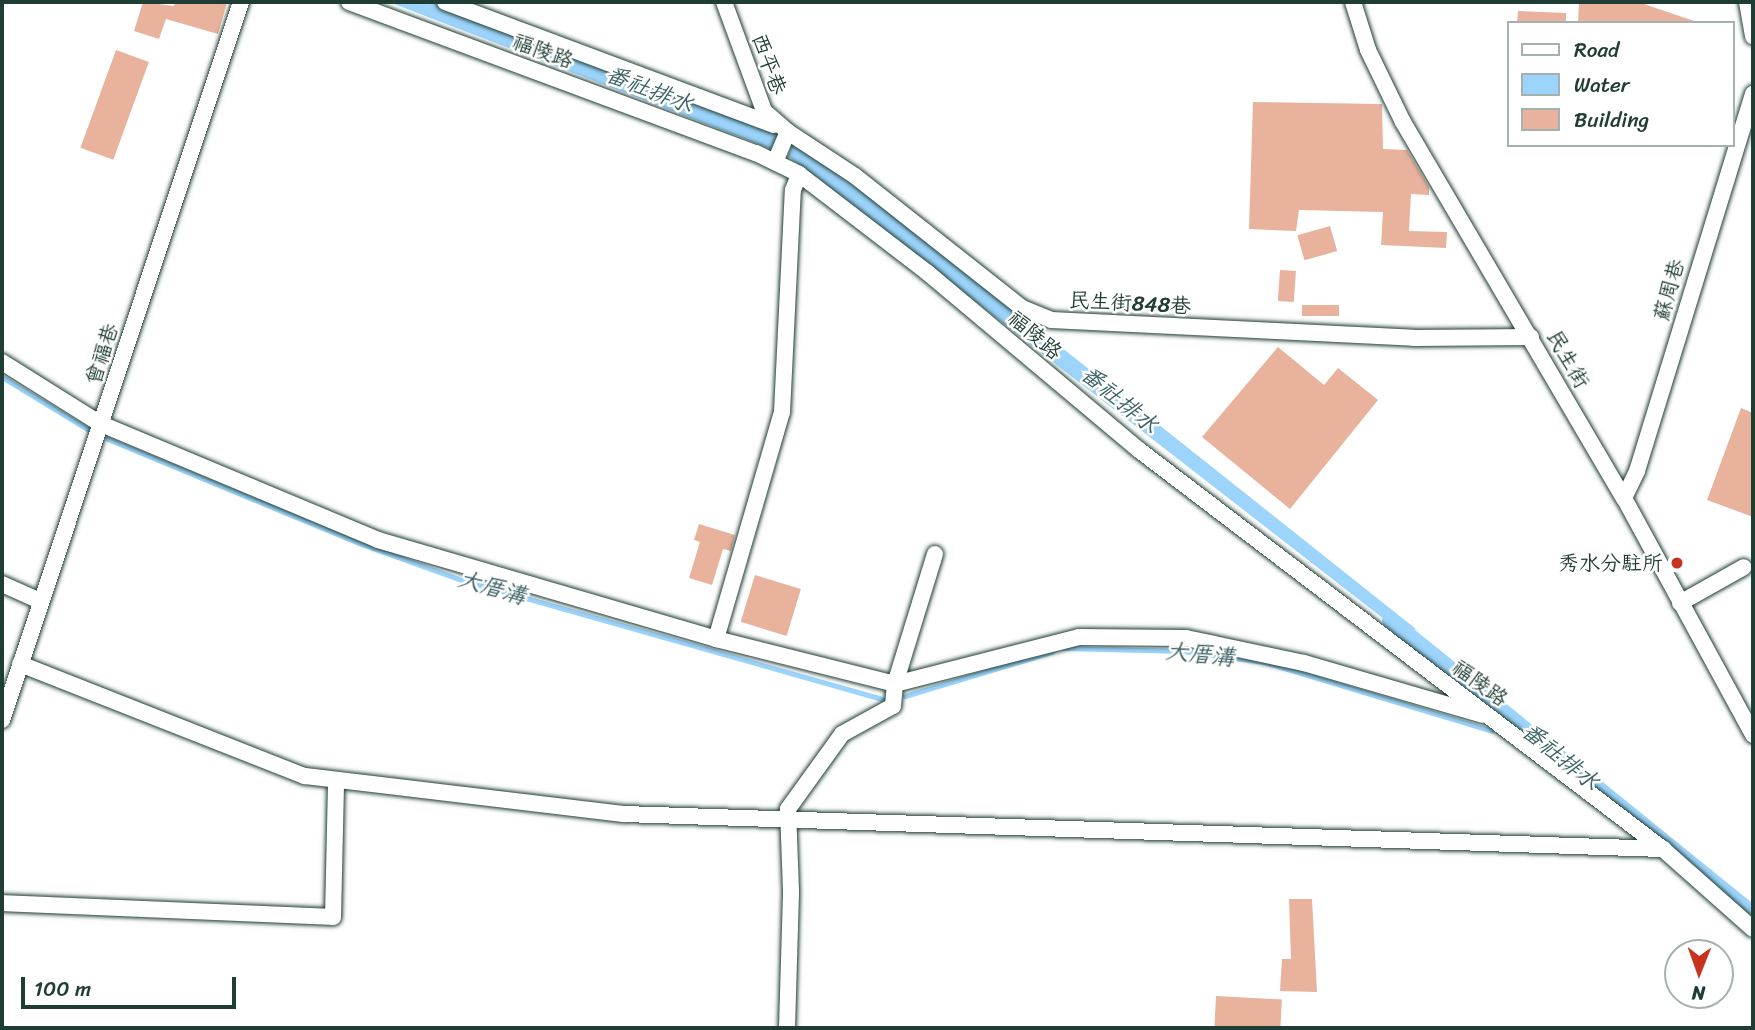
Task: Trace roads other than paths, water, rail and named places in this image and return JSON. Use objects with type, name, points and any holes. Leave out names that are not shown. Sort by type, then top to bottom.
[{"type":"street","name":"曾福巷","points":[[2,720],[38,600],[101,424],[241,2]]},
{"type":"street","name":"福陵路","points":[[349,2],[775,162],[799,174],[928,273],[1139,450],[1663,849],[1753,929]]},
{"type":"street","points":[[445,2],[786,130],[775,162]]},
{"type":"street","name":"西平巷","points":[[724,2],[764,111],[786,130]]},
{"type":"street","name":"民生街","points":[[1353,2],[1368,50],[1403,122],[1624,498],[1753,736]]},
{"type":"street","points":[[1747,2],[1753,36]]},
{"type":"street","name":"蘇周巷","points":[[1624,498],[1637,471],[1753,93]]},
{"type":"street","name":"民生街848巷","points":[[786,130],[855,176],[1022,308],[1051,320],[1414,338],[1531,338]]},
{"type":"street","points":[[716,639],[782,412],[793,190],[799,174]]},
{"type":"street","points":[[2,362],[101,424],[378,540],[716,639],[895,684],[1079,637],[1186,638],[1304,663],[1493,718]]},
{"type":"street","points":[[787,1028],[788,809],[842,734],[893,706],[895,684],[934,554]]},
{"type":"street","points":[[1680,603],[1744,567]]},
{"type":"street","points":[[2,584],[38,600]]},
{"type":"street","points":[[20,664],[305,776],[624,814],[1663,849]]},
{"type":"street","points":[[2,903],[332,917],[336,780]]},
{"type":"water","points":[[389,2],[434,2],[657,83],[778,134],[771,149]]},
{"type":"water","points":[[793,143],[895,215],[1416,629],[1402,633],[788,156]]},
{"type":"waterway","name":"大厝溝","points":[[2,377],[94,433]]},
{"type":"waterway","name":"大厝溝","points":[[108,439],[359,543],[462,580],[889,701]]},
{"type":"waterway","name":"番社排水","points":[[1390,620],[1753,914]]},
{"type":"waterway","name":"大厝溝","points":[[1064,648],[1182,651],[1264,662],[1492,731]]},
{"type":"waterway","name":"大厝溝","points":[[905,696],[1052,652]]},
{"type":"place","name":"秀水分駐所","points":[[1677,563]]}]
